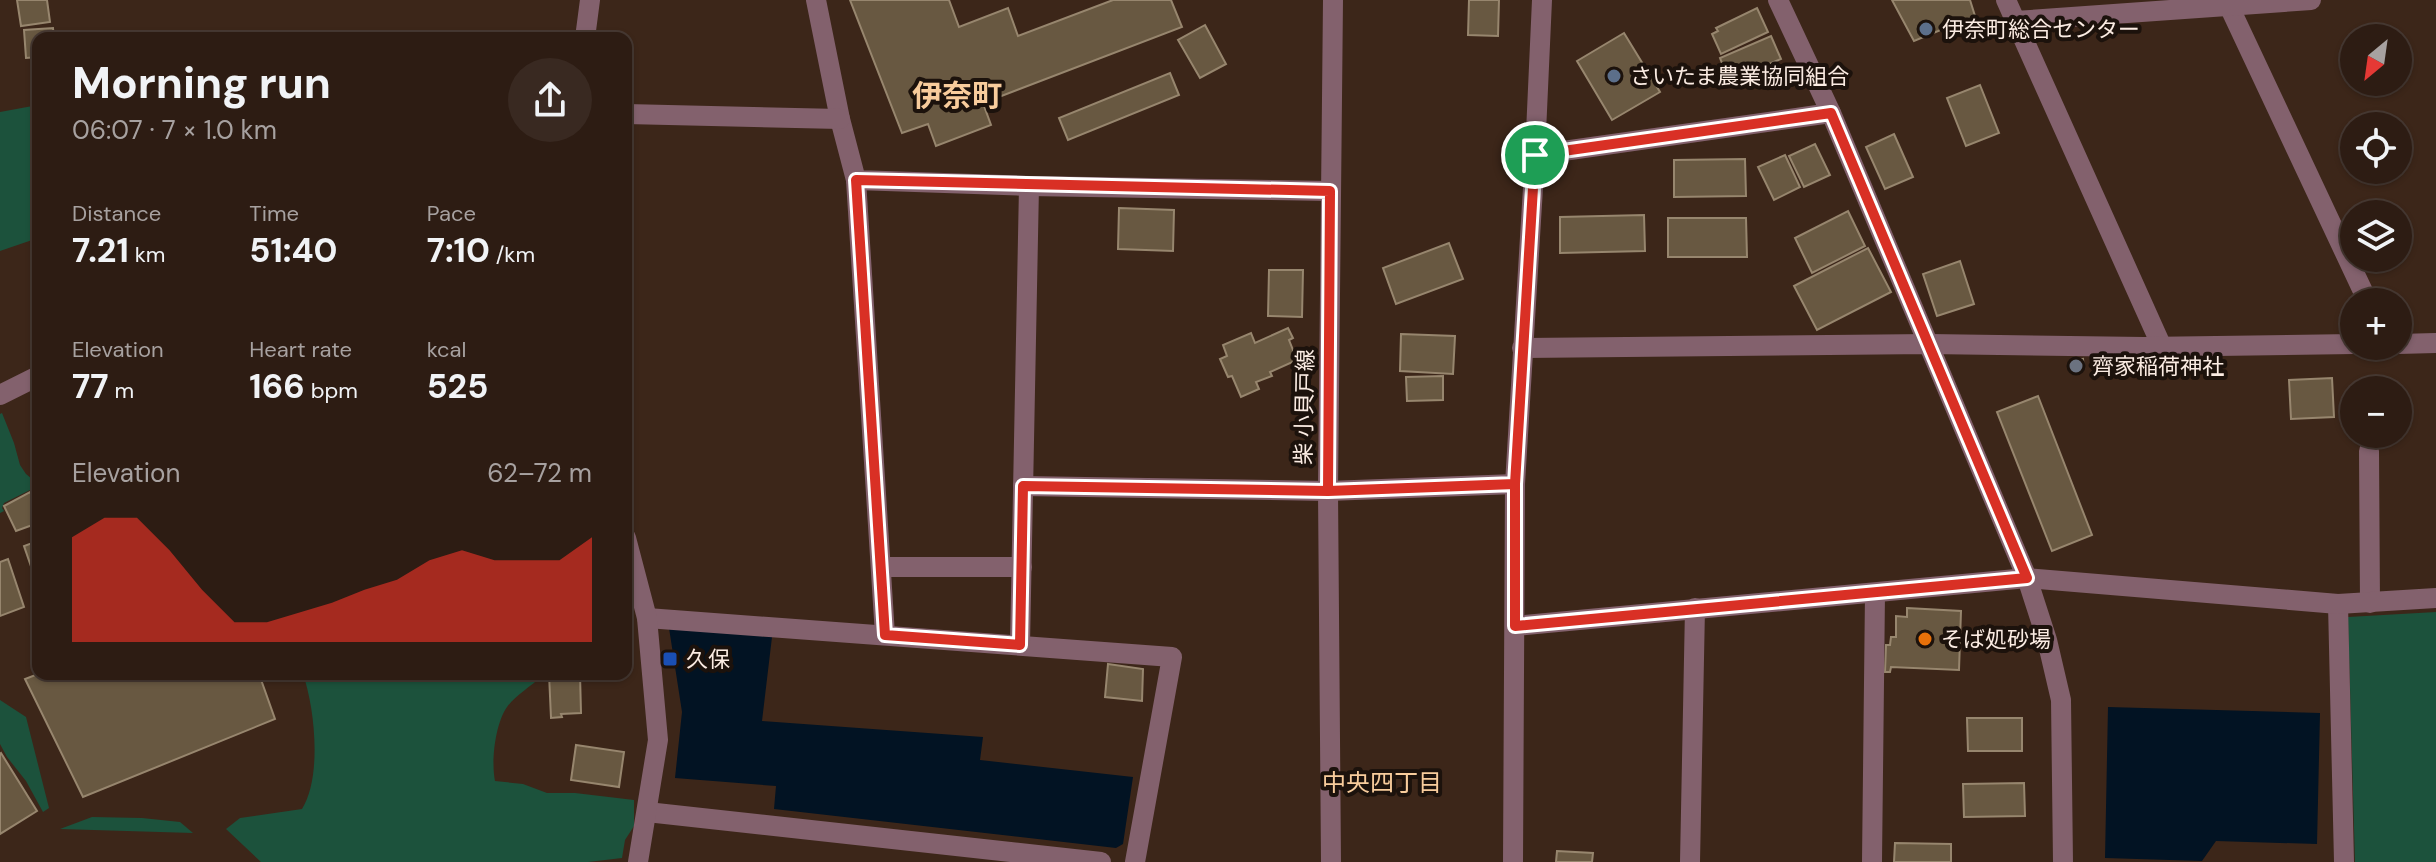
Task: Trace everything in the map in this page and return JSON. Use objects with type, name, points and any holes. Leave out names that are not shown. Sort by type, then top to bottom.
[{"type":"street","points":[[586,32],[590,0]]},
{"type":"street","points":[[816,0],[856,180],[885,635]]},
{"type":"street","name":"柴 小貝戸線","points":[[1331,862],[1328,491],[1333,0]]},
{"type":"street","points":[[1513,862],[1515,484],[1542,0]]},
{"type":"street","points":[[1778,0],[1831,113],[2027,578],[2047,640],[2061,700],[2063,862]]},
{"type":"street","points":[[2006,0],[2162,347]]},
{"type":"street","points":[[2015,21],[2311,0]]},
{"type":"street","points":[[2229,6],[2361,288]]},
{"type":"street","points":[[1535,155],[1831,113]]},
{"type":"street","points":[[632,114],[840,119]]},
{"type":"street","points":[[856,180],[1330,191]]},
{"type":"street","points":[[1020,645],[1029,186]]},
{"type":"street","points":[[2412,344],[2436,343]]},
{"type":"street","points":[[1522,348],[2340,344]]},
{"type":"street","points":[[0,395],[32,379]]},
{"type":"street","points":[[2369,451],[2370,603]]},
{"type":"street","points":[[1023,486],[1328,491],[1515,484]]},
{"type":"street","points":[[632,561],[647,618],[658,740],[638,862]]},
{"type":"street","points":[[881,567],[1022,567]]},
{"type":"street","points":[[1515,626],[2027,578],[2338,604],[2436,598]]},
{"type":"street","points":[[1872,862],[1875,593]]},
{"type":"street","points":[[2338,604],[2344,862]]},
{"type":"street","points":[[1690,862],[1695,608]]},
{"type":"street","points":[[647,618],[1172,657],[1135,862]]},
{"type":"street","points":[[647,812],[1101,862]]},
{"type":"green space","points":[[32,106],[32,240],[0,251],[0,112]]},
{"type":"green space","points":[[0,414],[14,443],[20,465],[32,479],[32,494],[30,490],[4,503],[4,511],[0,513]]},
{"type":"green space","points":[[2436,612],[2436,862],[2355,862],[2348,617]]},
{"type":"green space","points":[[305,680],[537,680],[510,703],[503,714],[495,743],[495,781],[523,784],[547,793],[634,800],[634,826],[625,840],[622,858],[588,862],[261,862],[226,829],[240,818],[302,809],[312,779],[314,761],[313,724]]},
{"type":"green space","points":[[0,700],[26,717],[49,808],[43,812],[0,744]]},
{"type":"green space","points":[[92,817],[180,822],[193,833],[60,829]]},
{"type":"water","points":[[669,628],[772,637],[762,721],[983,737],[980,760],[1133,777],[1123,844],[1116,848],[774,809],[776,786],[675,778],[682,712]]},
{"type":"water","points":[[2108,707],[2320,713],[2317,844],[2216,841],[2202,861],[2105,858]]},
{"type":"building","points":[[17,0],[47,0],[50,22],[21,26]]},
{"type":"building","points":[[850,0],[949,0],[959,27],[1008,8],[1018,36],[1113,0],[1171,0],[1182,27],[983,103],[991,125],[936,146],[928,124],[902,133]]},
{"type":"building","points":[[1469,0],[1499,0],[1498,36],[1468,35]]},
{"type":"building","name":"伊奈町総合センター","points":[[1892,0],[1970,0],[1975,16],[1914,41]]},
{"type":"building","points":[[1757,8],[1768,32],[1721,54],[1712,34],[1718,31],[1716,28]]},
{"type":"building","points":[[1205,25],[1226,64],[1200,78],[1178,40]]},
{"type":"building","points":[[53,28],[53,32],[32,32],[32,58],[26,58],[24,30]]},
{"type":"building","points":[[1624,33],[1660,92],[1612,120],[1577,61]]},
{"type":"building","points":[[1771,36],[1781,59],[1729,81],[1720,58]]},
{"type":"building","points":[[1170,73],[1179,95],[1068,140],[1059,118]]},
{"type":"building","points":[[1980,85],[1999,133],[1966,146],[1947,98]]},
{"type":"building","points":[[1894,134],[1913,177],[1885,189],[1866,147]]},
{"type":"building","points":[[1815,144],[1830,175],[1804,187],[1789,156]]},
{"type":"building","points":[[1785,155],[1800,187],[1774,200],[1758,167]]},
{"type":"building","points":[[1745,159],[1746,196],[1674,197],[1674,160]]},
{"type":"building","points":[[1119,208],[1174,210],[1173,251],[1118,249]]},
{"type":"building","points":[[1848,211],[1865,246],[1812,273],[1795,238]]},
{"type":"building","points":[[1644,215],[1645,251],[1560,253],[1560,217]]},
{"type":"building","points":[[1668,218],[1746,218],[1747,257],[1668,257]]},
{"type":"building","points":[[1449,243],[1463,279],[1396,304],[1383,268]]},
{"type":"building","points":[[1868,248],[1891,292],[1817,330],[1794,286]]},
{"type":"building","points":[[1960,261],[1974,304],[1937,316],[1923,274]]},
{"type":"building","points":[[1269,270],[1303,270],[1302,317],[1268,316]]},
{"type":"building","points":[[1288,328],[1297,360],[1270,372],[1272,376],[1256,382],[1259,389],[1241,397],[1220,359],[1227,356],[1223,345],[1251,333],[1255,343]]},
{"type":"building","points":[[1401,334],[1455,336],[1453,374],[1400,371]]},
{"type":"building","points":[[2083,359],[2084,368],[2071,371],[2070,361]]},
{"type":"building","points":[[1443,376],[1443,400],[1407,401],[1406,377]]},
{"type":"building","points":[[2332,378],[2334,417],[2291,419],[2289,380]]},
{"type":"building","points":[[2038,396],[2092,535],[2052,551],[1997,412]]},
{"type":"building","points":[[30,492],[32,525],[16,531],[4,506]]},
{"type":"building","points":[[32,543],[32,569],[24,546]]},
{"type":"building","points":[[8,559],[24,607],[0,616],[0,562]]},
{"type":"building","points":[[1907,608],[1961,611],[1959,670],[1891,667],[1890,672],[1885,672],[1886,645],[1890,645],[1891,637],[1896,637],[1896,616],[1907,617]]},
{"type":"building","points":[[1108,664],[1143,669],[1142,701],[1105,697]]},
{"type":"building","points":[[32,676],[32,680],[261,680],[275,719],[83,797],[25,679]]},
{"type":"building","points":[[549,680],[580,680],[581,713],[551,718]]},
{"type":"building","points":[[1967,718],[2022,718],[2022,751],[1968,751]]},
{"type":"building","points":[[576,745],[624,752],[619,787],[571,780]]},
{"type":"building","points":[[0,754],[37,811],[0,834]]},
{"type":"building","points":[[2024,783],[2025,816],[1964,817],[1963,784]]},
{"type":"building","points":[[1895,843],[1951,844],[1951,862],[1894,862]]},
{"type":"building","points":[[1557,851],[1593,853],[1592,862],[1556,862]]},
{"type":"place","name":"伊奈町総合センター","points":[[1926,29]]},
{"type":"place","name":"さいたま農業協同組合","points":[[1614,76]]},
{"type":"place","name":"齊家稲荷神社","points":[[2076,366]]},
{"type":"place","name":"そば処砂場","points":[[1925,639]]},
{"type":"place","name":"久保","points":[[670,659]]},
{"type":"district","name":"伊奈町","points":[[957,96]]},
{"type":"district","name":"中央四丁目","points":[[1382,783]]},
{"type":"route","points":[[1535,155],[1515,484],[1328,491],[1023,486],[1020,645],[885,635],[856,180],[1330,191],[1328,491],[1421,487],[1515,484],[1515,626],[2027,578],[1831,113],[1535,155]]}]
